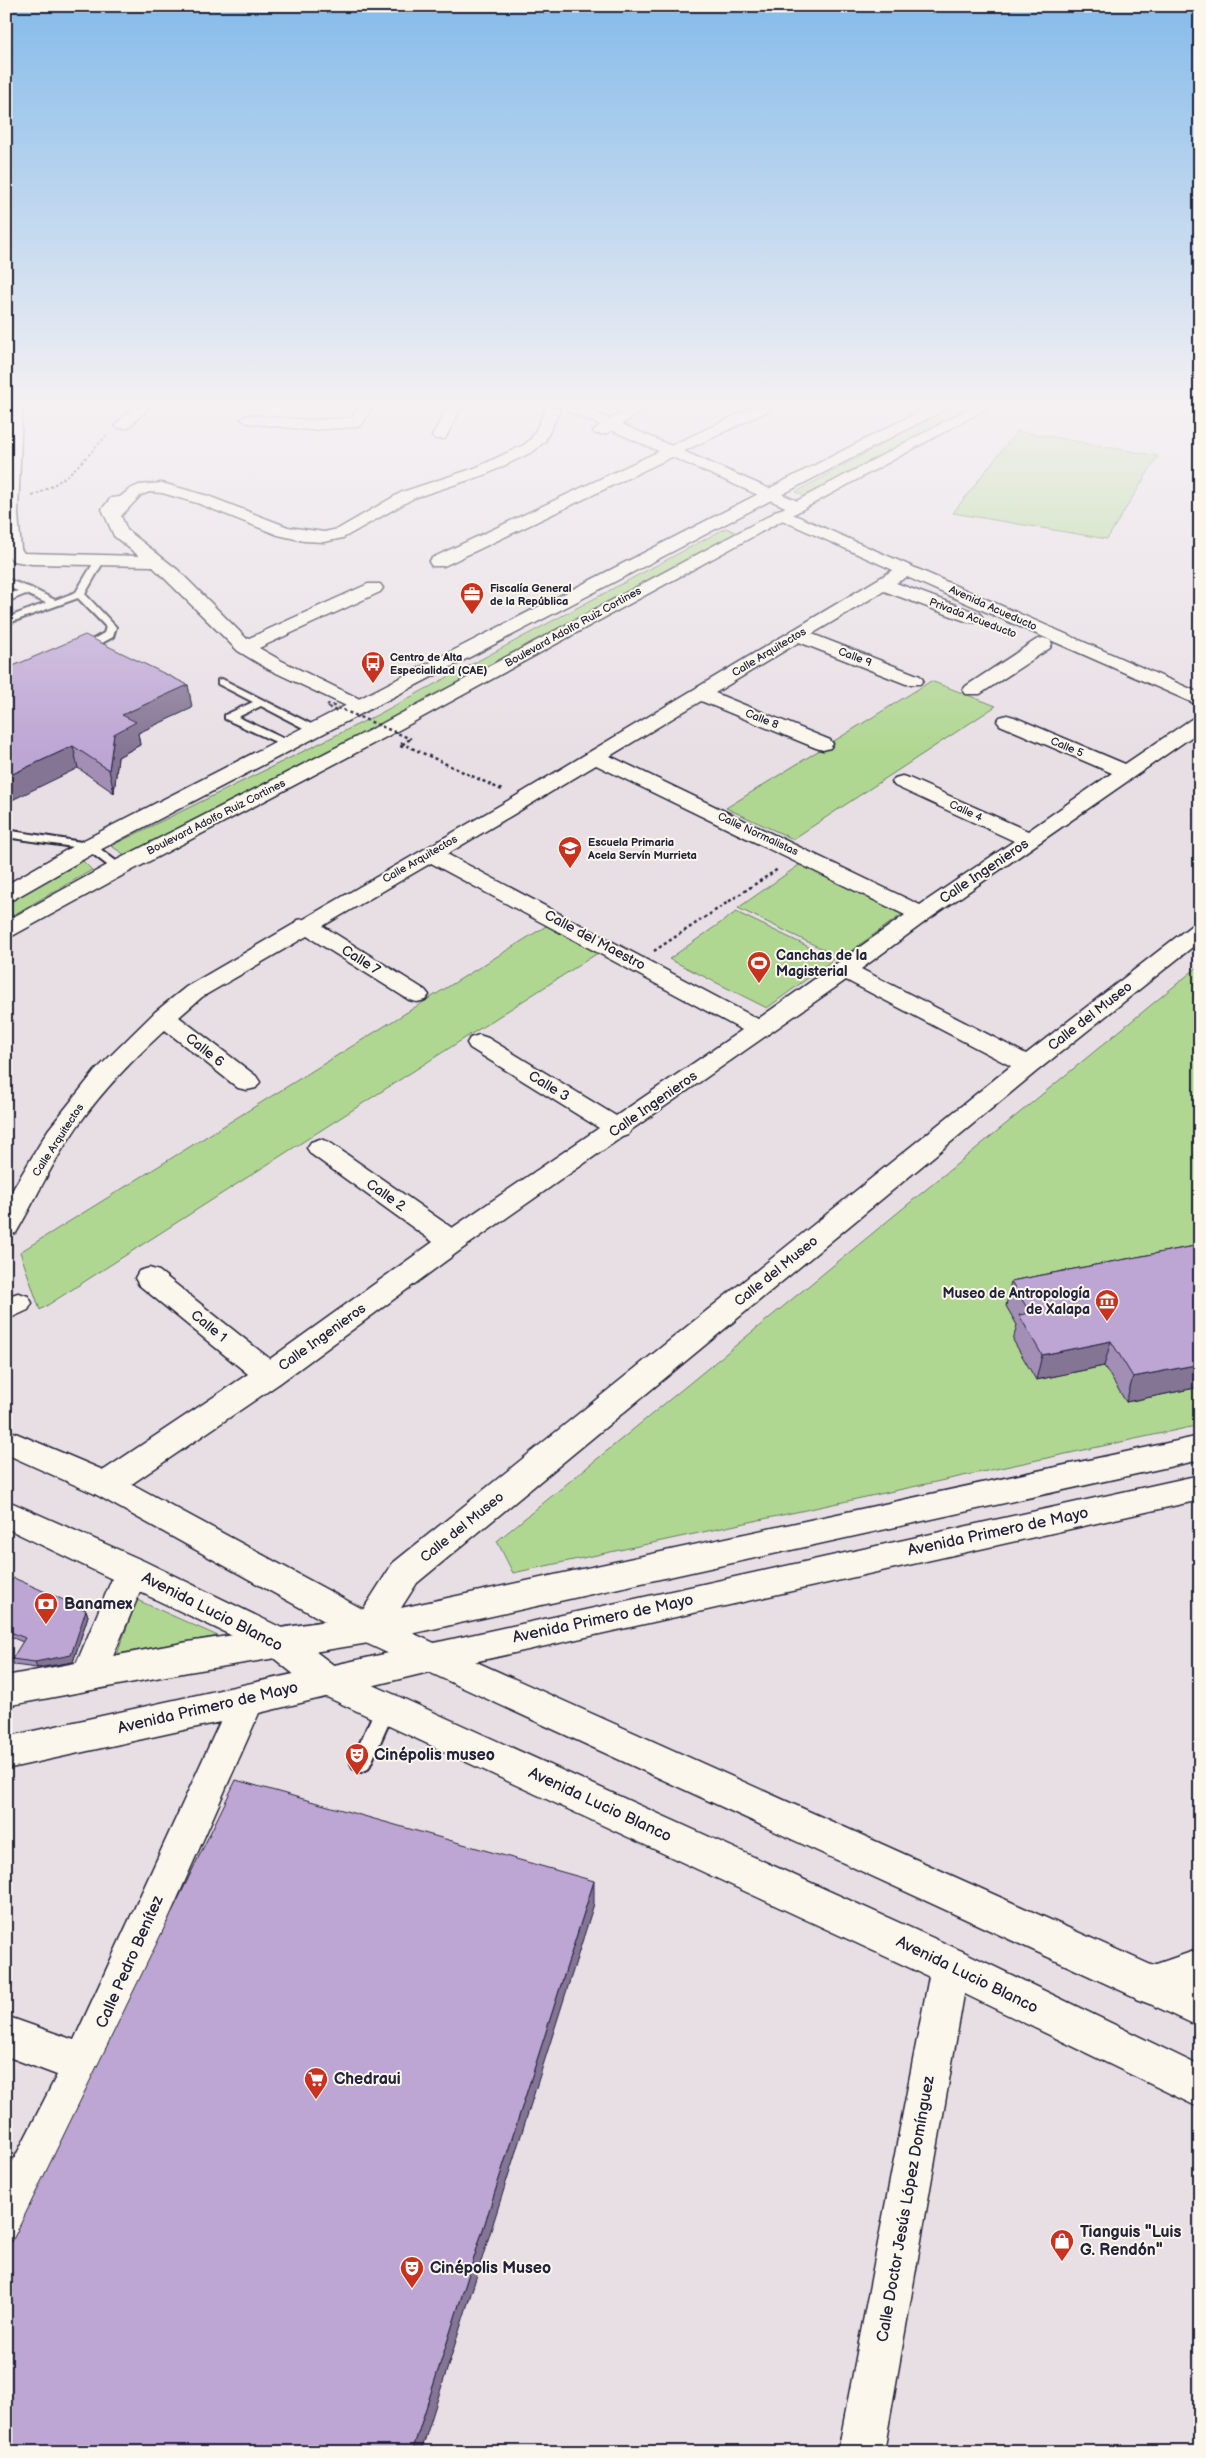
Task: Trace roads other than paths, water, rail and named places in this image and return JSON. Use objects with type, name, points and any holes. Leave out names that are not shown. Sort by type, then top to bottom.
[{"type":"street","points":[[10,523],[13,558],[154,561]]},
{"type":"street","points":[[115,523],[120,532],[172,574],[246,647],[275,665],[359,706]]},
{"type":"street","points":[[259,523],[281,532],[324,537],[343,533],[360,523]]},
{"type":"street","points":[[438,562],[520,523]]},
{"type":"street","name":"Boulevard Adolfo Ruiz Cortines","points":[[6,894],[90,846],[715,523]]},
{"type":"street","name":"Boulevard Adolfo Ruiz Cortines","points":[[6,930],[119,868],[379,733],[766,523]]},
{"type":"street","name":"Avenida Acueducto","points":[[814,523],[906,570],[1200,700]]},
{"type":"street","name":"Avenida Acueducto","points":[[819,523],[1200,683]]},
{"type":"street","name":"Calle Arquitectos","points":[[6,1226],[44,1159],[77,1108],[164,1018],[194,992],[305,925],[523,800],[906,570]]},
{"type":"street","name":"Privada Acueducto","points":[[882,584],[1043,644],[973,690]]},
{"type":"street","points":[[246,647],[374,588]]},
{"type":"street","name":"Calle 9","points":[[796,635],[913,680]]},
{"type":"street","name":"Calle 8","points":[[700,694],[823,744]]},
{"type":"street","name":"Calle 5","points":[[1007,721],[1126,772]]},
{"type":"street","name":"Calle Ingenieros","points":[[106,1485],[269,1374],[452,1242],[619,1129],[845,970],[921,914],[1200,722]]},
{"type":"street","name":"Calle Normalistas","points":[[595,756],[921,914]]},
{"type":"street","name":"Calle 4","points":[[902,782],[1030,840]]},
{"type":"street","name":"Calle del Maestro","points":[[429,853],[637,962],[759,1029]]},
{"type":"street","name":"Calle 7","points":[[305,925],[417,995]]},
{"type":"street","name":"Calle del Museo","points":[[369,1629],[405,1574],[1028,1065],[1200,930]]},
{"type":"street","points":[[845,970],[1028,1065]]},
{"type":"street","name":"Calle 6","points":[[164,1018],[247,1082]]},
{"type":"street","name":"Calle 3","points":[[479,1043],[619,1129]]},
{"type":"street","name":"Calle 2","points":[[320,1148],[452,1242]]},
{"type":"street","name":"Calle 1","points":[[149,1278],[269,1374]]},
{"type":"street","points":[[6,1441],[106,1485],[369,1629],[1200,2007]]},
{"type":"street","points":[[6,1691],[90,1674],[278,1642],[369,1629],[1200,1448]]},
{"type":"street","name":"Avenida Primero de Mayo","points":[[6,1753],[247,1701],[429,1657],[1200,1488]]},
{"type":"street","name":"Avenida Lucio Blanco","points":[[6,1513],[132,1571],[278,1642],[328,1681],[950,1966],[1200,2088]]},
{"type":"street","points":[[90,1674],[132,1571]]},
{"type":"street","name":"Calle Pedro Benítez","points":[[6,2221],[84,2064],[247,1701]]},
{"type":"street","name":"Calle Doctor Jesús López Domínguez","points":[[862,2452],[950,1966]]},
{"type":"street","points":[[1150,1985],[1200,1968]]},
{"type":"street","points":[[6,2036],[84,2064]]},
{"type":"lane","points":[[6,621],[80,594],[100,559]]},
{"type":"lane","points":[[6,582],[54,603]]},
{"type":"lane","points":[[6,599],[28,590]]},
{"type":"lane","points":[[73,654],[109,635],[111,627],[80,594]]},
{"type":"lane","points":[[222,682],[314,730]]},
{"type":"lane","points":[[261,702],[228,718],[287,744]]},
{"type":"lane","points":[[6,833],[90,846],[119,868]]},
{"type":"lane","points":[[361,1763],[386,1707]]},
{"type":"place","name":"Fiscalía General de la República","points":[[472,615]]},
{"type":"place","name":"Centro de Alta Especialidad (CAE)","points":[[373,684]]},
{"type":"place","name":"Escuela Primaria Acela Servín Murrieta","points":[[570,869]]},
{"type":"place","name":"Canchas de la Magisterial","points":[[759,984]]},
{"type":"place","name":"Museo de Antropología de Xalapa","points":[[1107,1322]]},
{"type":"place","name":"Banamex","points":[[46,1625]]},
{"type":"place","name":"Cinépolis museo","points":[[357,1776]]},
{"type":"place","name":"Chedraui","points":[[316,2100]]},
{"type":"place","name":"Tianguis \"Luis G. Rendón\"","points":[[1062,2262]]},
{"type":"place","name":"Cinépolis Museo","points":[[412,2289]]}]
